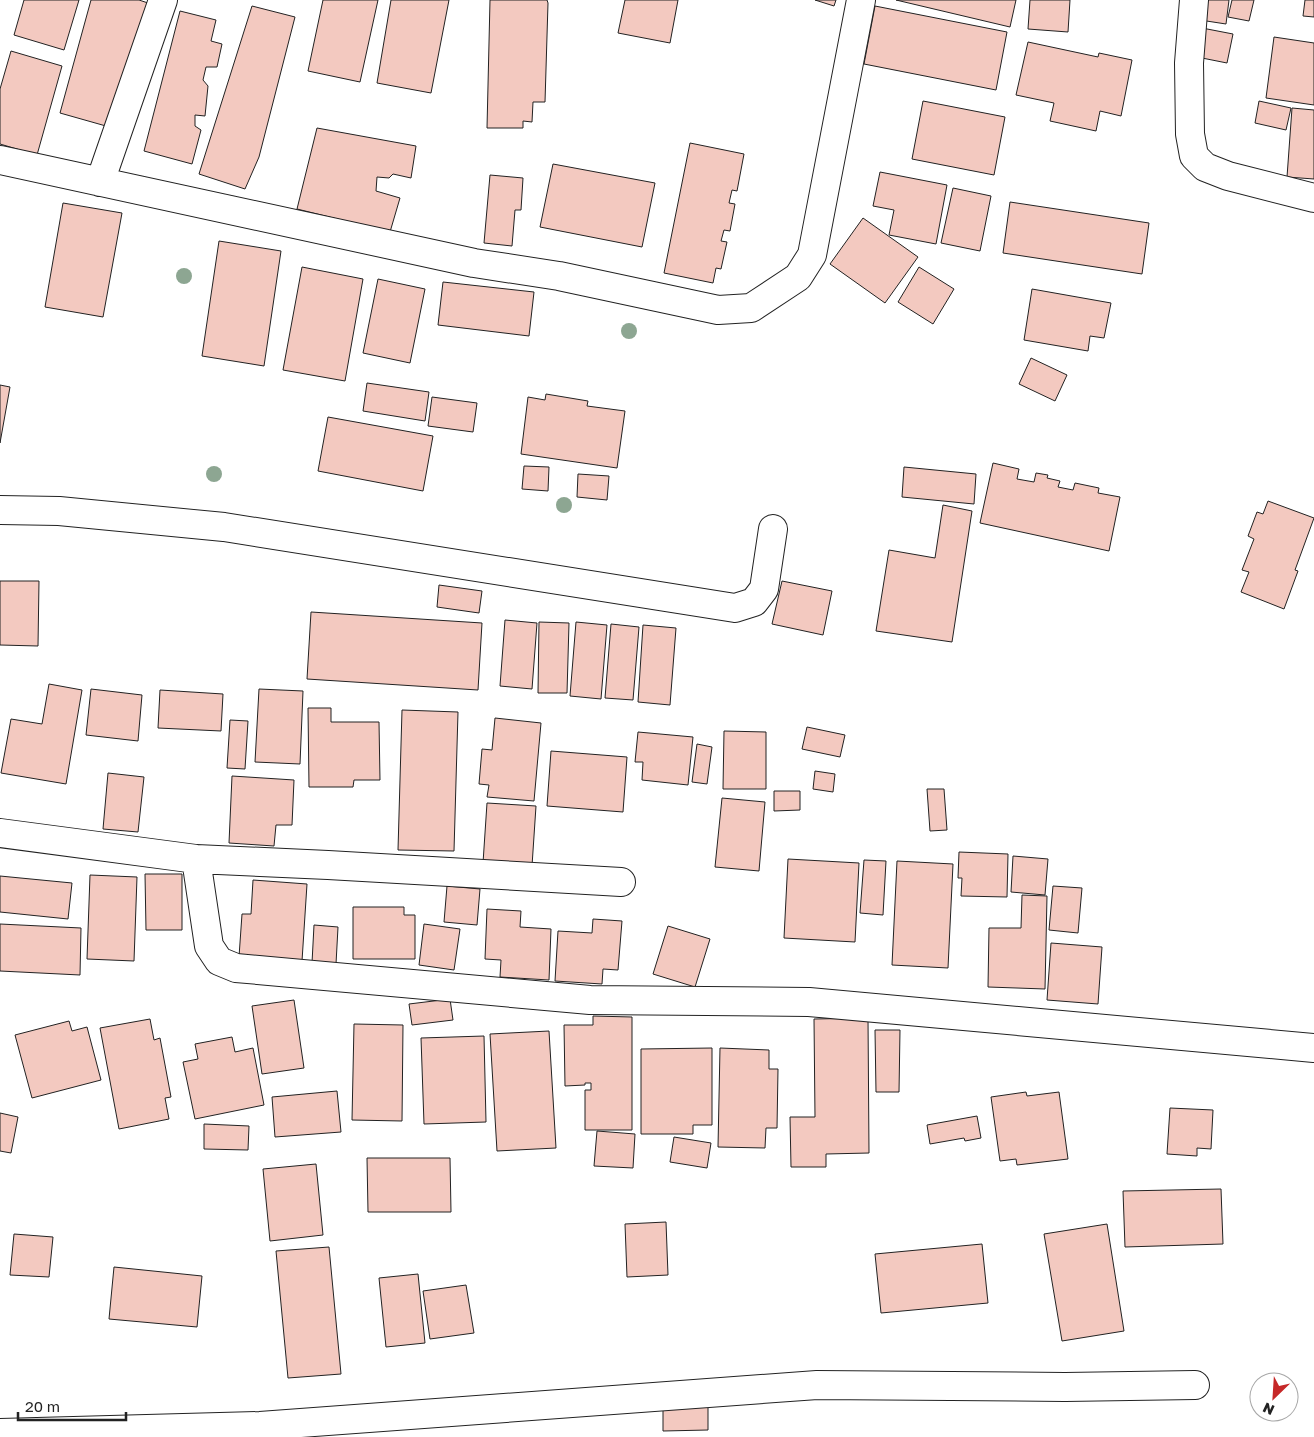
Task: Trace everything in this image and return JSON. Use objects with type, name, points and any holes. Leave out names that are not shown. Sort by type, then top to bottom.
[{"type":"street","points":[[100,182],[163,0]]},
{"type":"street","points":[[0,160],[474,263],[559,276],[718,310],[751,308],[798,276],[812,255],[861,0]]},
{"type":"street","points":[[1194,0],[1189,62],[1190,134],[1194,156],[1205,167],[1228,176],[1314,198]]},
{"type":"street","points":[[0,510],[59,511],[224,527],[735,608],[754,602],[764,589],[772,529]]},
{"type":"street","points":[[0,833],[196,859],[338,865],[621,882]]},
{"type":"street","points":[[196,859],[209,946],[218,962],[236,968],[590,1000],[809,1002],[1314,1048]]},
{"type":"street","points":[[0,1433],[261,1431],[818,1385],[1065,1387],[1195,1385]]},
{"type":"building","points":[[24,0],[79,0],[64,50],[14,35]]},
{"type":"building","points":[[91,0],[139,0],[148,3],[113,128],[60,113]]},
{"type":"building","points":[[323,0],[378,0],[360,82],[308,71]]},
{"type":"building","points":[[391,0],[449,0],[431,93],[377,83]]},
{"type":"building","points":[[490,0],[547,0],[548,3],[545,102],[533,102],[532,122],[523,121],[523,128],[487,128]]},
{"type":"building","points":[[625,0],[678,0],[670,43],[618,33]]},
{"type":"building","points":[[815,0],[836,0],[834,6]]},
{"type":"building","points":[[896,0],[1016,0],[1010,27]]},
{"type":"building","points":[[1030,0],[1070,0],[1068,32],[1028,29]]},
{"type":"building","points":[[1201,0],[1229,0],[1226,24],[1200,20]]},
{"type":"building","points":[[1232,0],[1254,0],[1249,21],[1228,17]]},
{"type":"building","points":[[1305,0],[1314,0],[1314,17],[1303,16]]},
{"type":"building","points":[[252,6],[295,17],[259,157],[245,189],[199,174]]},
{"type":"building","points":[[875,6],[1007,32],[996,90],[864,64]]},
{"type":"building","points":[[180,11],[216,20],[211,41],[222,44],[217,67],[206,67],[203,80],[208,86],[205,116],[195,115],[195,126],[201,130],[192,164],[144,151]]},
{"type":"building","points":[[1202,28],[1233,34],[1227,63],[1197,57]]},
{"type":"building","points":[[1274,37],[1314,43],[1314,105],[1266,98]]},
{"type":"building","points":[[1028,42],[1098,57],[1099,53],[1132,60],[1121,116],[1100,111],[1096,131],[1050,121],[1054,103],[1016,95]]},
{"type":"building","points":[[11,51],[62,66],[37,155],[0,144],[0,89]]},
{"type":"building","points":[[923,101],[1005,117],[994,175],[912,159]]},
{"type":"building","points":[[1259,101],[1291,108],[1286,130],[1255,123]]},
{"type":"building","points":[[1292,108],[1314,110],[1314,179],[1287,177]]},
{"type":"building","points":[[317,128],[416,146],[411,178],[393,174],[389,178],[377,177],[376,191],[400,198],[390,232],[297,209]]},
{"type":"building","points":[[690,143],[744,154],[737,191],[732,190],[729,203],[735,204],[730,231],[724,230],[721,241],[727,242],[721,269],[716,268],[713,283],[664,273]]},
{"type":"building","points":[[553,164],[655,183],[642,247],[540,227]]},
{"type":"building","points":[[880,172],[947,185],[936,244],[889,235],[894,210],[873,206]]},
{"type":"building","points":[[490,175],[523,178],[521,210],[515,210],[512,246],[484,243]]},
{"type":"building","points":[[953,188],[991,196],[980,251],[941,243]]},
{"type":"building","points":[[1010,202],[1149,223],[1142,274],[1003,253]]},
{"type":"building","points":[[63,203],[122,213],[103,317],[45,307]]},
{"type":"building","points":[[863,218],[918,257],[885,303],[830,264]]},
{"type":"building","points":[[219,241],[281,251],[264,366],[202,356]]},
{"type":"building","points":[[302,267],[363,279],[345,381],[283,370]]},
{"type":"building","points":[[919,267],[954,289],[933,324],[898,302]]},
{"type":"building","points":[[378,279],[425,289],[410,363],[363,353]]},
{"type":"building","points":[[443,282],[534,292],[529,336],[438,325]]},
{"type":"building","points":[[1032,289],[1111,303],[1104,338],[1090,336],[1088,351],[1024,340]]},
{"type":"building","points":[[1031,358],[1067,375],[1055,401],[1019,384]]},
{"type":"building","points":[[367,383],[429,392],[425,421],[363,411]]},
{"type":"building","points":[[0,385],[10,387],[0,443]]},
{"type":"building","points":[[546,394],[588,401],[587,406],[625,411],[617,468],[521,454],[528,397],[545,400]]},
{"type":"building","points":[[432,397],[477,403],[473,432],[428,426]]},
{"type":"building","points":[[328,417],[433,436],[423,491],[318,471]]},
{"type":"building","points":[[993,463],[1019,469],[1017,479],[1034,482],[1036,473],[1048,475],[1047,478],[1060,481],[1058,487],[1073,490],[1075,483],[1099,488],[1098,493],[1120,497],[1109,551],[980,523]]},
{"type":"building","points":[[524,466],[549,467],[548,491],[522,489]]},
{"type":"building","points":[[904,467],[976,474],[974,504],[902,497]]},
{"type":"building","points":[[578,474],[609,476],[607,500],[577,497]]},
{"type":"building","points":[[1268,501],[1314,518],[1295,570],[1298,571],[1284,609],[1241,592],[1249,572],[1242,570],[1254,539],[1248,536],[1257,512],[1263,514]]},
{"type":"building","points":[[943,505],[972,511],[952,642],[876,631],[889,550],[935,558]]},
{"type":"building","points":[[0,581],[39,581],[38,646],[0,645]]},
{"type":"building","points":[[782,581],[832,591],[823,635],[772,624]]},
{"type":"building","points":[[439,585],[482,591],[479,613],[437,607]]},
{"type":"building","points":[[311,612],[482,623],[478,690],[307,679]]},
{"type":"building","points":[[505,620],[537,623],[532,689],[500,686]]},
{"type":"building","points":[[539,622],[569,623],[567,693],[538,693]]},
{"type":"building","points":[[576,622],[607,625],[601,699],[570,696]]},
{"type":"building","points":[[611,624],[639,627],[633,700],[605,698]]},
{"type":"building","points":[[643,625],[676,628],[670,705],[638,702]]},
{"type":"building","points":[[49,684],[82,690],[66,784],[1,773],[11,719],[42,724]]},
{"type":"building","points":[[91,689],[142,695],[138,741],[86,735]]},
{"type":"building","points":[[259,689],[303,691],[300,764],[255,762]]},
{"type":"building","points":[[160,690],[223,694],[221,731],[158,728]]},
{"type":"building","points":[[308,708],[331,708],[331,722],[379,722],[380,780],[354,780],[353,787],[309,787]]},
{"type":"building","points":[[402,710],[458,712],[454,851],[398,850]]},
{"type":"building","points":[[495,718],[541,723],[534,801],[487,797],[489,785],[479,784],[482,749],[492,750]]},
{"type":"building","points":[[230,720],[248,721],[245,769],[227,768]]},
{"type":"building","points":[[807,727],[845,735],[840,757],[802,749]]},
{"type":"building","points":[[724,731],[766,732],[766,789],[723,789]]},
{"type":"building","points":[[638,732],[693,737],[688,785],[642,780],[643,762],[635,762]]},
{"type":"building","points":[[697,744],[712,747],[707,784],[692,782]]},
{"type":"building","points":[[551,751],[627,757],[623,812],[547,806]]},
{"type":"building","points":[[815,771],[835,774],[833,792],[813,789]]},
{"type":"building","points":[[108,773],[144,777],[138,832],[103,829]]},
{"type":"building","points":[[232,776],[294,780],[292,825],[276,825],[274,846],[229,843]]},
{"type":"building","points":[[927,789],[944,789],[947,830],[930,831]]},
{"type":"building","points":[[774,791],[800,791],[800,810],[774,811]]},
{"type":"building","points":[[722,798],[765,802],[759,871],[715,867]]},
{"type":"building","points":[[487,803],[536,806],[532,866],[483,863]]},
{"type":"building","points":[[959,852],[1008,854],[1007,897],[961,896],[962,878],[958,878]]},
{"type":"building","points":[[1013,856],[1048,859],[1045,895],[1011,892]]},
{"type":"building","points":[[788,859],[859,863],[855,942],[784,938]]},
{"type":"building","points":[[864,860],[886,861],[883,915],[860,913]]},
{"type":"building","points":[[897,861],[953,864],[948,968],[892,965]]},
{"type":"building","points":[[145,874],[182,874],[182,930],[146,930]]},
{"type":"building","points":[[90,875],[137,877],[134,961],[87,959]]},
{"type":"building","points":[[0,876],[72,883],[68,919],[0,912]]},
{"type":"building","points":[[253,880],[307,884],[302,961],[239,957],[242,914],[251,914]]},
{"type":"building","points":[[447,886],[480,889],[477,925],[444,922]]},
{"type":"building","points":[[1053,886],[1082,888],[1078,933],[1049,930]]},
{"type":"building","points":[[1022,895],[1047,896],[1045,989],[988,987],[989,928],[1021,928]]},
{"type":"building","points":[[353,907],[404,907],[404,915],[415,915],[415,959],[353,959]]},
{"type":"building","points":[[487,909],[521,911],[520,927],[551,929],[549,980],[500,977],[501,960],[485,959]]},
{"type":"building","points":[[593,919],[622,921],[618,970],[603,969],[602,984],[555,981],[558,931],[592,933]]},
{"type":"building","points":[[0,924],[81,928],[80,975],[0,971]]},
{"type":"building","points":[[424,924],[460,929],[454,970],[419,965]]},
{"type":"building","points":[[314,925],[338,927],[336,964],[312,963]]},
{"type":"building","points":[[668,926],[710,939],[695,987],[653,974]]},
{"type":"building","points":[[1051,943],[1102,947],[1098,1004],[1047,1000]]},
{"type":"building","points":[[450,999],[453,1020],[412,1025],[409,1004]]},
{"type":"building","points":[[294,1000],[304,1068],[262,1074],[252,1006]]},
{"type":"building","points":[[593,1016],[632,1017],[632,1130],[585,1130],[585,1090],[591,1090],[591,1083],[565,1086],[564,1025],[593,1025]]},
{"type":"building","points":[[868,1018],[869,1153],[826,1154],[826,1167],[791,1167],[790,1117],[815,1117],[814,1019]]},
{"type":"building","points":[[150,1019],[154,1040],[160,1038],[171,1097],[165,1098],[169,1119],[119,1129],[100,1028]]},
{"type":"building","points":[[69,1021],[72,1031],[87,1027],[101,1080],[32,1098],[15,1035]]},
{"type":"building","points":[[354,1024],[403,1025],[402,1121],[352,1120]]},
{"type":"building","points":[[875,1030],[900,1030],[899,1092],[876,1092]]},
{"type":"building","points":[[549,1031],[556,1148],[497,1151],[490,1034]]},
{"type":"building","points":[[484,1036],[486,1122],[424,1124],[421,1038]]},
{"type":"building","points":[[232,1037],[235,1052],[253,1048],[264,1105],[195,1119],[183,1062],[198,1059],[195,1044]]},
{"type":"building","points":[[712,1048],[712,1125],[693,1125],[693,1134],[641,1134],[641,1049]]},
{"type":"building","points":[[720,1048],[769,1050],[769,1069],[778,1069],[777,1128],[766,1128],[765,1148],[718,1147]]},
{"type":"building","points":[[337,1091],[341,1132],[275,1137],[272,1097]]},
{"type":"building","points":[[1026,1092],[1027,1096],[1059,1092],[1068,1159],[1017,1165],[1016,1159],[1000,1161],[991,1097]]},
{"type":"building","points":[[1170,1108],[1213,1110],[1211,1149],[1197,1148],[1197,1156],[1167,1154]]},
{"type":"building","points":[[0,1113],[18,1117],[11,1153],[0,1151]]},
{"type":"building","points":[[977,1116],[981,1138],[965,1141],[964,1138],[930,1144],[927,1125]]},
{"type":"building","points":[[204,1124],[249,1126],[248,1150],[204,1149]]},
{"type":"building","points":[[597,1131],[635,1134],[633,1168],[594,1166]]},
{"type":"building","points":[[674,1137],[711,1143],[707,1168],[670,1162]]},
{"type":"building","points":[[367,1158],[450,1158],[451,1212],[368,1212]]},
{"type":"building","points":[[316,1164],[323,1235],[270,1241],[263,1169]]},
{"type":"building","points":[[1221,1189],[1223,1244],[1125,1247],[1123,1191]]},
{"type":"building","points":[[666,1222],[668,1275],[627,1277],[625,1224]]},
{"type":"building","points":[[1107,1224],[1124,1331],[1062,1341],[1044,1234]]},
{"type":"building","points":[[14,1234],[53,1237],[49,1277],[10,1275]]},
{"type":"building","points":[[982,1244],[988,1303],[881,1313],[875,1254]]},
{"type":"building","points":[[329,1247],[341,1374],[288,1378],[276,1251]]},
{"type":"building","points":[[114,1267],[202,1276],[197,1327],[109,1319]]},
{"type":"building","points":[[418,1274],[425,1343],[386,1347],[379,1278]]},
{"type":"building","points":[[466,1285],[474,1333],[430,1339],[423,1291]]},
{"type":"building","points":[[663,1401],[708,1401],[708,1430],[663,1431]]}]
